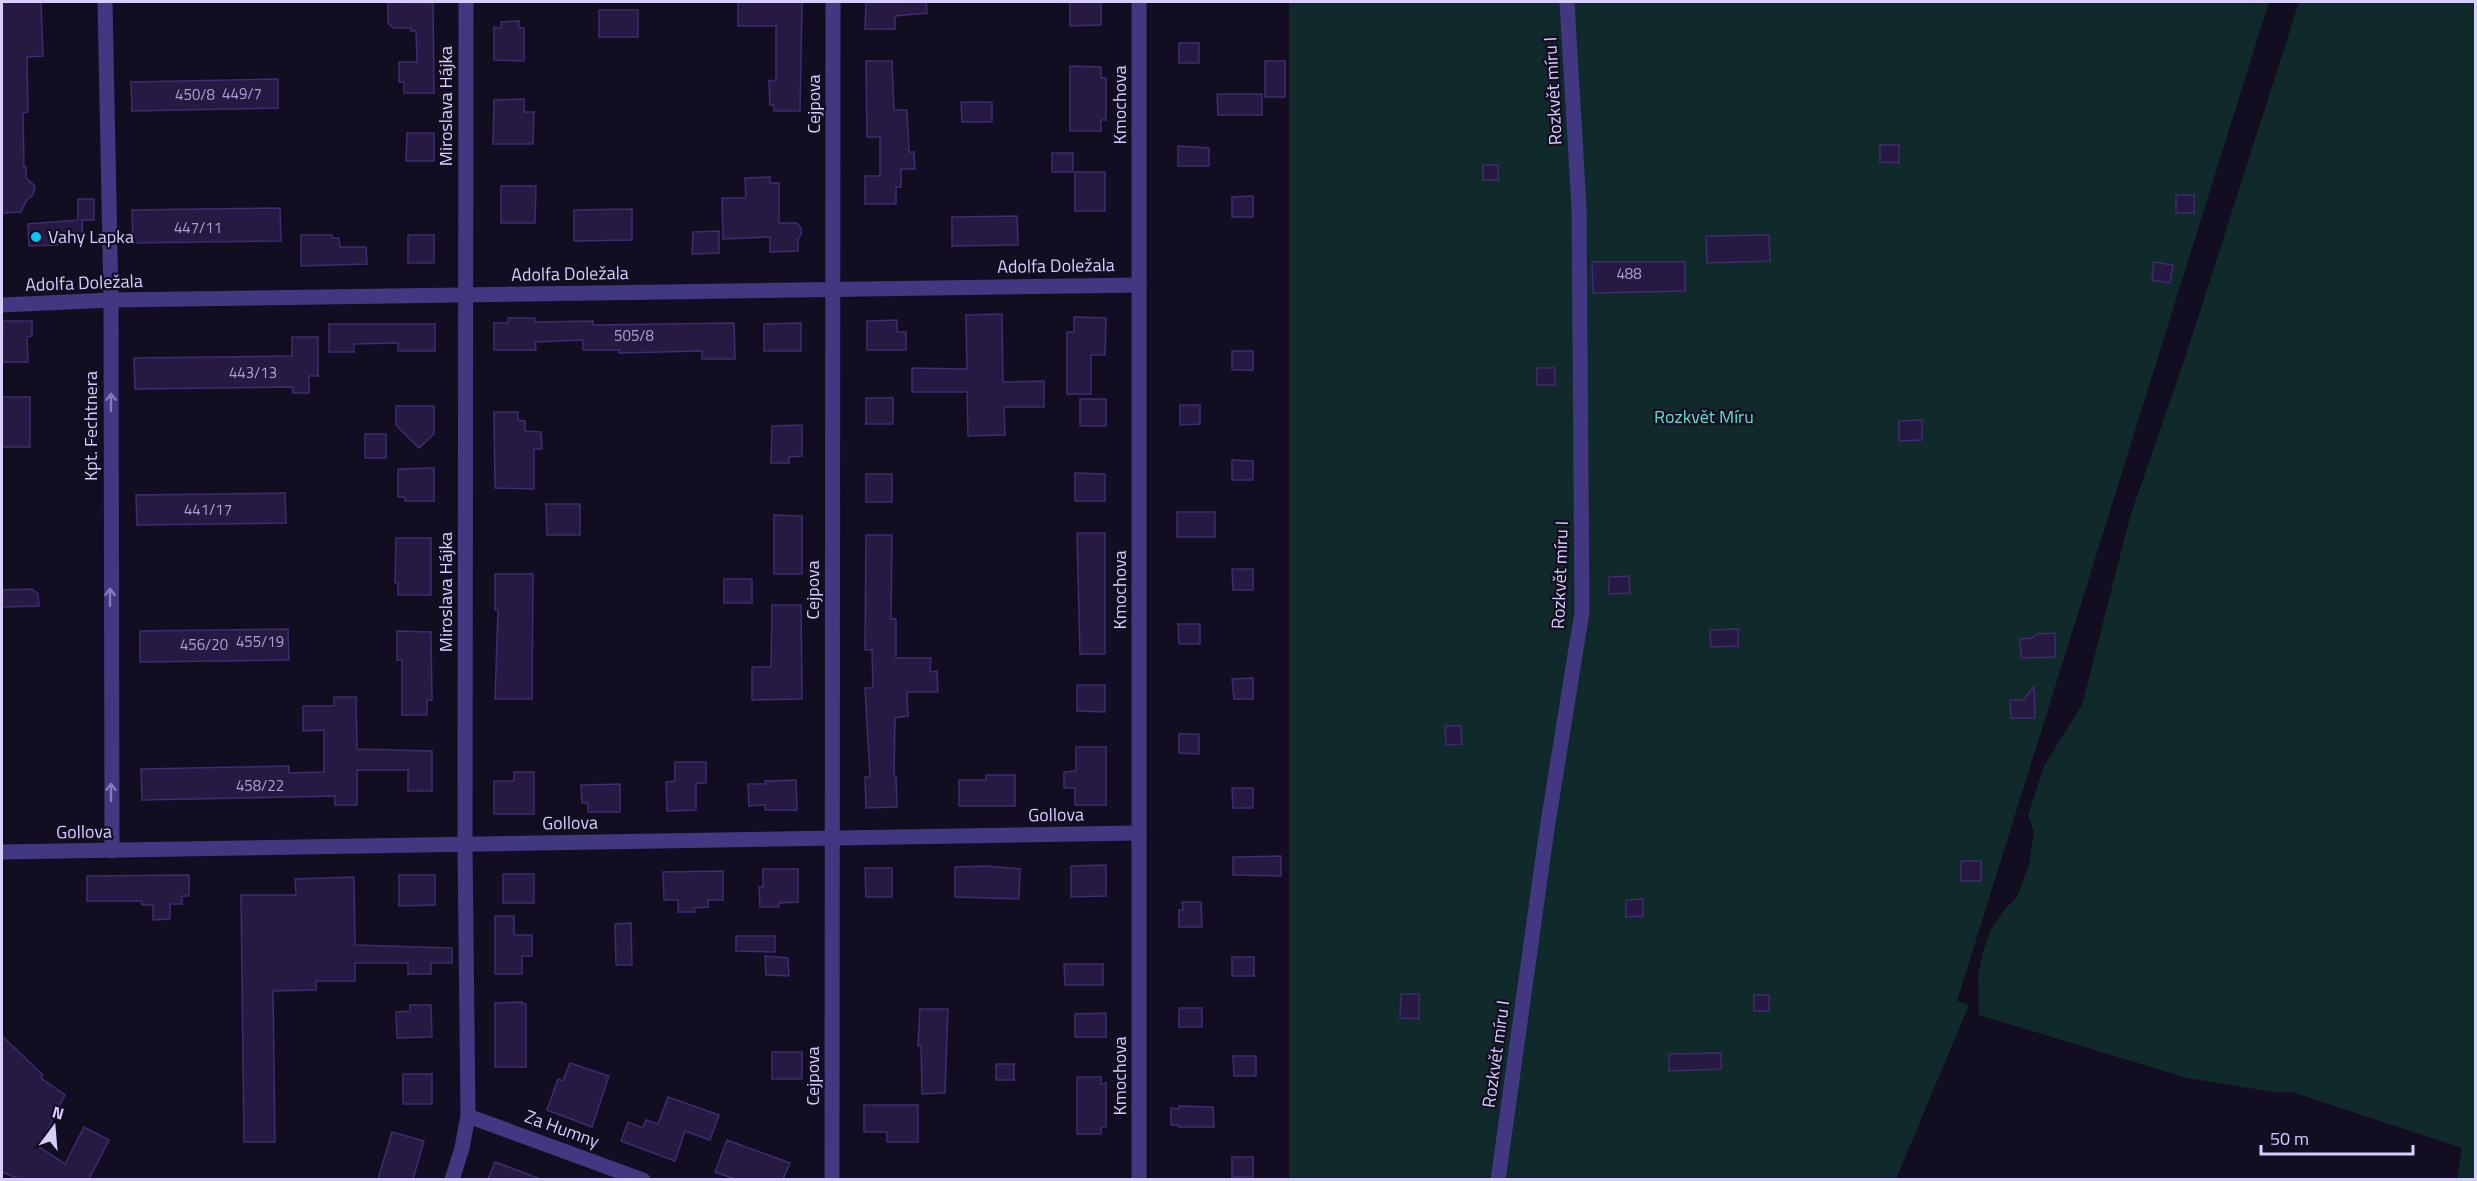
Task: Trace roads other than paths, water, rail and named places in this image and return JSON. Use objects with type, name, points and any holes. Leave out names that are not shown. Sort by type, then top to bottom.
[{"type":"street","name":"Kpt. Fechtnera","points":[[105,2],[111,300],[112,850]]},
{"type":"street","name":"Miroslava Hájka","points":[[452,1179],[462,1148],[468,1116],[465,845],[466,2]]},
{"type":"street","name":"Cejpova","points":[[832,1179],[833,2]]},
{"type":"street","name":"Kmochova","points":[[1139,2],[1139,1179]]},
{"type":"street","name":"Rozkvět míru I","points":[[1498,1179],[1547,829],[1582,612],[1579,207],[1567,2]]},
{"type":"street","name":"Adolfa Doležala","points":[[2,305],[111,300],[1139,285]]},
{"type":"street","name":"Gollova","points":[[2,852],[1139,833]]},
{"type":"street","name":"Za Humny","points":[[468,1116],[643,1179]]},
{"type":"place","name":"Vahy Lapka","points":[[36,237]]},
{"type":"park label","name":"Rozkvět Míru","points":[[1704,417]]}]
